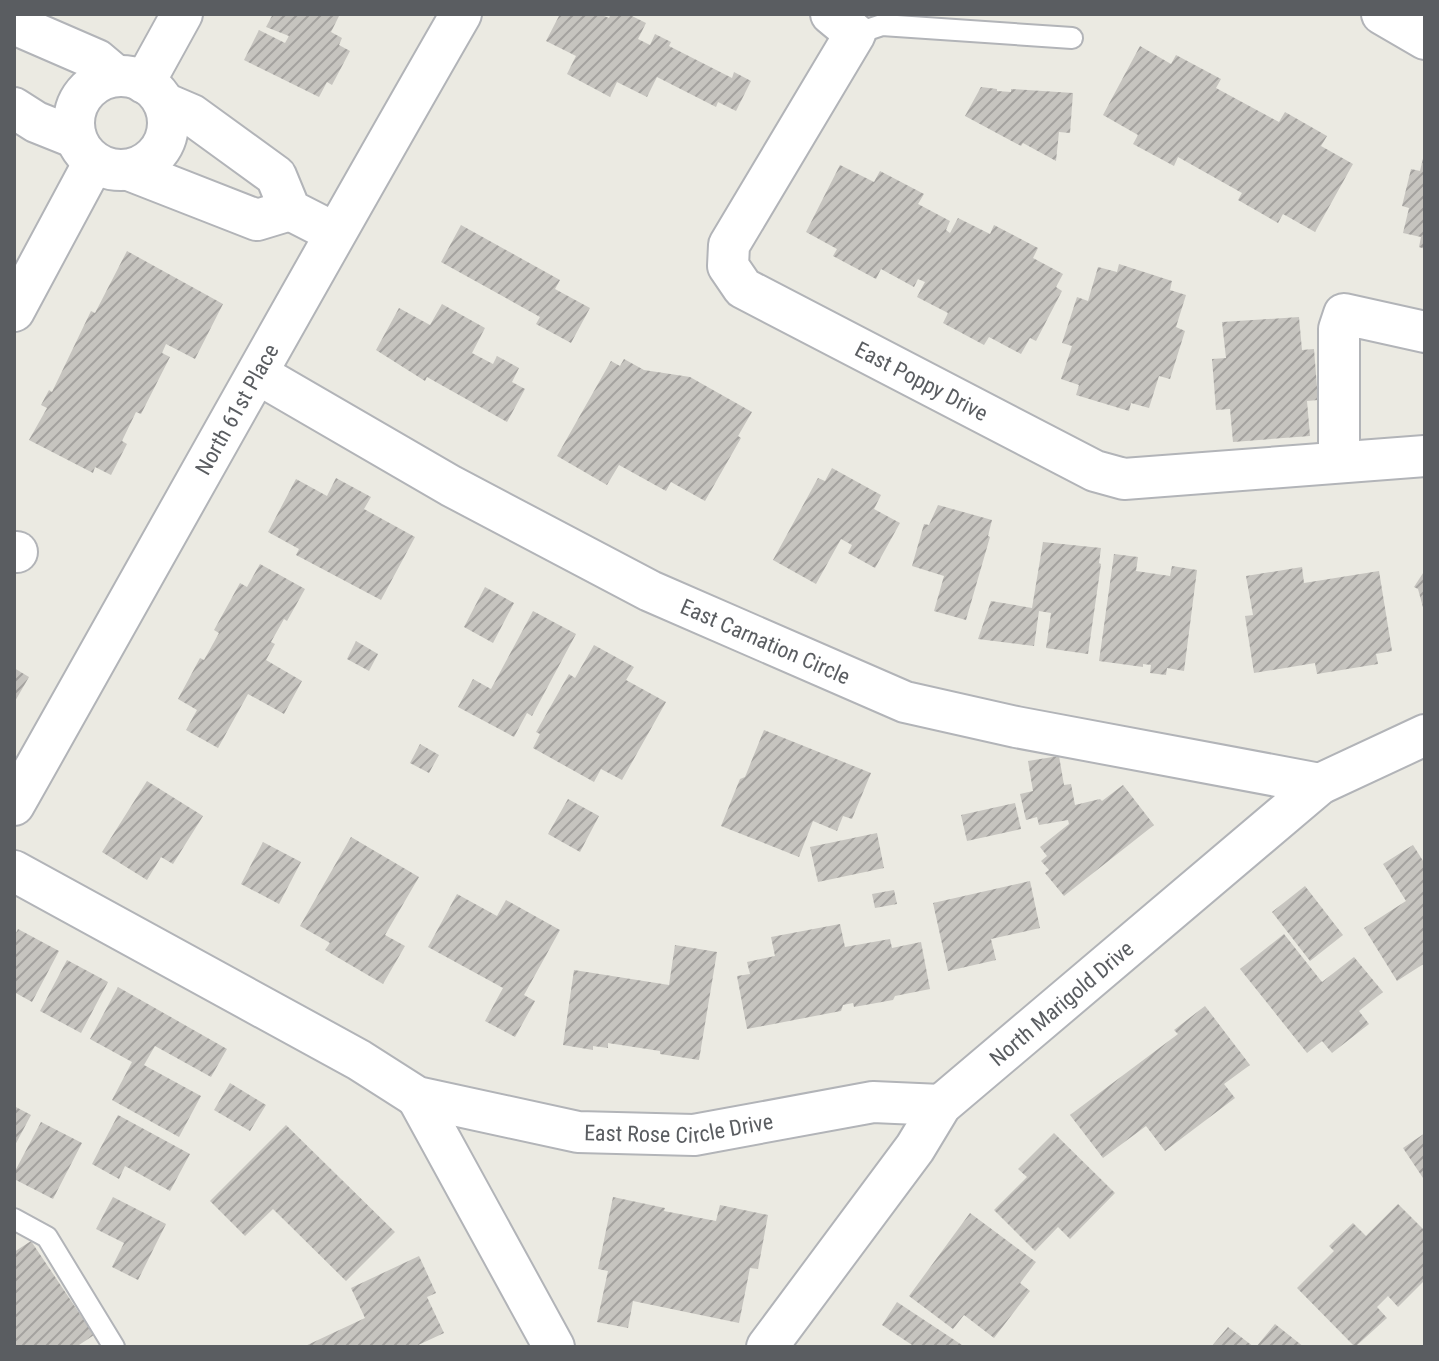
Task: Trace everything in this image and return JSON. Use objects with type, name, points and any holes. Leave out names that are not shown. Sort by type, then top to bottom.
[{"type":"street","points":[[141,87],[182,14]]},
{"type":"street","name":"North 61st Place","points":[[14,805],[461,14]]},
{"type":"street","points":[[1382,14],[1425,39]]},
{"type":"street","points":[[14,24],[97,60],[192,115],[276,176],[290,210],[335,233]]},
{"type":"street","name":"East Poppy Drive","points":[[843,24],[729,245],[728,266],[743,288],[1095,471],[1124,479],[1425,456]]},
{"type":"street","points":[[102,79],[141,87],[168,117],[168,131],[163,145],[155,157],[143,165],[100,156],[73,124],[81,97],[102,79]]},
{"type":"street","points":[[14,108],[100,156],[257,220],[290,210]]},
{"type":"street","points":[[14,311],[100,156]]},
{"type":"street","points":[[1339,462],[1339,329],[1344,314],[1425,332]]},
{"type":"street","name":"East Carnation Circle","points":[[258,374],[451,486],[650,591],[905,702],[1016,727],[1320,784]]},
{"type":"street","name":"North Marigold Drive","points":[[767,1347],[915,1148],[941,1105],[1320,784],[1425,735]]},
{"type":"street","name":"East Rose Circle Drive","points":[[14,871],[359,1060],[417,1097],[578,1132],[694,1135],[873,1102],[941,1105]]},
{"type":"street","name":"East Rose Circle Drive","points":[[417,1097],[554,1347]]},
{"type":"lane","points":[[843,24],[1072,38]]},
{"type":"lane","points":[[14,1219],[47,1237],[114,1347]]},
{"type":"building","points":[[273,14],[340,14],[331,32],[342,38],[339,45],[350,51],[332,85],[327,82],[319,97],[244,60],[259,30],[285,43],[289,36],[266,27]]},
{"type":"building","points":[[560,14],[605,14],[609,18],[611,14],[628,14],[646,23],[638,39],[650,45],[655,34],[671,42],[669,46],[732,78],[734,72],[751,81],[736,111],[718,102],[716,107],[657,77],[647,97],[617,82],[610,97],[567,74],[576,56],[546,41]]},
{"type":"building","points":[[1140,46],[1171,64],[1176,55],[1221,79],[1216,88],[1279,122],[1285,112],[1327,136],[1321,146],[1353,164],[1315,232],[1283,214],[1278,223],[1238,200],[1242,193],[1178,157],[1174,166],[1133,144],[1138,135],[1103,115]]},
{"type":"building","points":[[981,87],[1011,92],[1011,89],[1073,93],[1070,133],[1059,132],[1056,161],[965,116]]},
{"type":"building","points":[[1424,154],[1425,249],[1419,247],[1421,237],[1403,233],[1409,208],[1402,206],[1411,169],[1420,171]]},
{"type":"building","points":[[840,165],[874,182],[880,171],[924,194],[918,204],[950,221],[946,230],[950,233],[958,218],[990,234],[994,225],[1038,248],[1033,258],[1063,274],[1056,287],[1062,291],[1036,341],[1030,338],[1021,354],[989,337],[984,345],[943,323],[948,313],[917,297],[925,282],[918,279],[914,287],[881,269],[876,279],[833,256],[837,249],[806,232]]},
{"type":"building","points":[[461,225],[560,280],[555,289],[590,308],[571,343],[536,324],[540,317],[441,262]]},
{"type":"building","points":[[127,251],[223,304],[195,359],[166,344],[162,353],[170,357],[141,414],[136,412],[122,441],[127,444],[111,475],[95,467],[93,473],[29,440],[47,408],[41,405],[49,390],[52,392],[91,311],[95,313]]},
{"type":"building","points":[[1119,264],[1172,281],[1170,290],[1186,295],[1176,327],[1185,331],[1170,379],[1159,376],[1149,408],[1131,403],[1129,411],[1076,395],[1079,385],[1061,379],[1072,346],[1062,343],[1077,297],[1088,301],[1098,267],[1117,272]]},
{"type":"building","points":[[442,304],[485,328],[472,353],[493,364],[497,356],[519,368],[512,382],[525,389],[507,422],[427,377],[425,381],[376,350],[399,308],[430,325]]},
{"type":"building","points":[[1299,317],[1302,350],[1314,349],[1318,400],[1307,401],[1310,436],[1233,442],[1230,409],[1216,410],[1212,359],[1226,358],[1222,322]]},
{"type":"building","points":[[624,359],[644,370],[690,377],[752,412],[738,436],[741,438],[705,501],[671,482],[666,491],[619,465],[607,485],[557,456],[611,361],[620,366]]},
{"type":"building","points":[[832,468],[881,495],[874,509],[900,523],[875,568],[848,553],[852,545],[841,539],[816,584],[773,560],[818,478],[825,481]]},
{"type":"building","points":[[336,478],[371,497],[364,509],[415,537],[381,600],[296,555],[299,549],[268,532],[296,479],[327,496]]},
{"type":"building","points":[[938,505],[992,520],[966,620],[934,611],[944,576],[912,566],[924,524],[929,525]]},
{"type":"building","points":[[1043,542],[1101,548],[1088,654],[1046,648],[1051,613],[1039,611],[1034,646],[978,639],[991,601],[1032,608]]},
{"type":"building","points":[[1114,554],[1138,557],[1136,571],[1170,576],[1172,566],[1197,570],[1184,671],[1167,668],[1166,675],[1150,673],[1151,665],[1143,664],[1143,667],[1099,661]]},
{"type":"building","points":[[260,564],[305,589],[271,642],[275,644],[266,660],[302,681],[284,714],[248,694],[218,748],[186,730],[197,710],[178,699],[200,658],[204,660],[219,633],[214,630],[240,583],[247,587]]},
{"type":"building","points":[[1302,567],[1304,583],[1379,571],[1392,651],[1376,654],[1378,664],[1317,674],[1315,663],[1254,673],[1245,616],[1253,615],[1246,576]]},
{"type":"building","points":[[1425,570],[1424,611],[1418,589],[1414,587]]},
{"type":"building","points":[[485,587],[514,603],[493,643],[464,627]]},
{"type":"building","points":[[533,611],[576,634],[532,716],[527,713],[514,737],[458,707],[473,679],[491,689]]},
{"type":"building","points":[[356,641],[378,654],[369,671],[347,659]]},
{"type":"building","points":[[594,645],[634,667],[626,680],[666,702],[622,780],[601,769],[594,782],[533,748],[540,734],[536,732],[569,674],[575,678]]},
{"type":"building","points":[[14,668],[29,677],[14,703]]},
{"type":"building","points":[[764,730],[871,773],[852,819],[843,816],[837,831],[813,821],[799,857],[721,826]]},
{"type":"building","points":[[420,744],[439,755],[429,773],[410,763]]},
{"type":"building","points":[[1059,756],[1064,785],[1071,784],[1075,805],[1102,801],[1123,785],[1154,825],[1064,896],[1045,873],[1049,870],[1041,861],[1047,856],[1040,847],[1069,824],[1068,820],[1039,825],[1037,817],[1026,820],[1020,794],[1033,791],[1028,761]]},
{"type":"building","points":[[147,781],[203,816],[173,864],[161,857],[147,880],[102,852]]},
{"type":"building","points":[[568,799],[599,816],[580,852],[548,834]]},
{"type":"building","points":[[1015,803],[1021,829],[967,841],[961,815]]},
{"type":"building","points":[[877,833],[884,868],[818,882],[810,847]]},
{"type":"building","points":[[351,837],[419,877],[385,935],[405,946],[383,984],[325,950],[330,943],[300,926]]},
{"type":"building","points":[[263,842],[301,862],[279,904],[241,884]]},
{"type":"building","points":[[1413,845],[1425,864],[1425,963],[1397,981],[1364,928],[1406,901],[1383,864]]},
{"type":"building","points":[[1030,881],[1040,928],[991,939],[996,960],[948,971],[933,903]]},
{"type":"building","points":[[1305,886],[1343,935],[1310,961],[1272,912]]},
{"type":"building","points":[[894,890],[897,904],[875,908],[872,894]]},
{"type":"building","points":[[457,894],[497,916],[506,900],[560,930],[524,995],[535,1001],[515,1037],[485,1021],[503,988],[428,947]]},
{"type":"building","points":[[840,924],[845,947],[890,939],[892,948],[921,942],[930,989],[895,996],[893,1000],[854,1007],[853,1003],[843,1005],[841,1011],[747,1029],[737,976],[750,974],[747,962],[775,956],[771,937]]},
{"type":"building","points":[[18,929],[59,951],[32,1002],[14,992],[14,937]]},
{"type":"building","points":[[1284,934],[1322,982],[1354,957],[1383,992],[1359,1011],[1369,1024],[1332,1053],[1322,1041],[1307,1053],[1240,969]]},
{"type":"building","points":[[675,945],[717,952],[699,1060],[608,1043],[608,1048],[593,1046],[593,1050],[563,1045],[574,970],[669,985]]},
{"type":"building","points":[[67,960],[108,982],[81,1033],[40,1011]]},
{"type":"building","points":[[118,987],[227,1049],[211,1077],[155,1046],[144,1065],[201,1096],[179,1137],[112,1100],[132,1062],[90,1039]]},
{"type":"building","points":[[1205,1006],[1250,1065],[1224,1084],[1235,1098],[1165,1151],[1146,1126],[1103,1158],[1070,1115],[1178,1034],[1174,1030]]},
{"type":"building","points":[[230,1083],[266,1105],[250,1131],[214,1110]]},
{"type":"building","points":[[14,1106],[31,1115],[14,1147]]},
{"type":"building","points":[[118,1115],[190,1154],[170,1191],[125,1166],[119,1179],[92,1164]]},
{"type":"building","points":[[41,1122],[82,1143],[53,1199],[14,1179],[14,1173]]},
{"type":"building","points":[[286,1125],[395,1232],[346,1281],[273,1209],[245,1236],[210,1201]]},
{"type":"building","points":[[1054,1133],[1115,1193],[1070,1239],[1058,1227],[1035,1251],[994,1210],[1027,1177],[1018,1169]]},
{"type":"building","points":[[1425,1133],[1425,1181],[1403,1148]]},
{"type":"building","points":[[113,1197],[166,1224],[138,1280],[112,1267],[124,1243],[96,1229]]},
{"type":"building","points":[[613,1197],[716,1221],[720,1205],[768,1215],[758,1269],[750,1268],[739,1323],[633,1301],[628,1328],[597,1322],[608,1271],[598,1269]]},
{"type":"building","points":[[1398,1204],[1425,1231],[1425,1284],[1423,1282],[1398,1307],[1388,1296],[1377,1307],[1387,1318],[1355,1347],[1297,1288],[1334,1251],[1329,1246],[1353,1223],[1366,1236]]},
{"type":"building","points":[[970,1213],[1036,1262],[1020,1283],[1030,1291],[994,1338],[964,1315],[953,1329],[909,1296]]},
{"type":"building","points":[[31,1241],[94,1335],[76,1347],[14,1347],[14,1252]]},
{"type":"building","points":[[419,1256],[436,1293],[427,1297],[444,1333],[414,1347],[303,1347],[365,1318],[351,1288]]},
{"type":"building","points":[[897,1302],[965,1347],[915,1347],[882,1325]]},
{"type":"building","points":[[1275,1324],[1304,1347],[1256,1347]]},
{"type":"building","points":[[1228,1327],[1254,1347],[1211,1347]]}]
